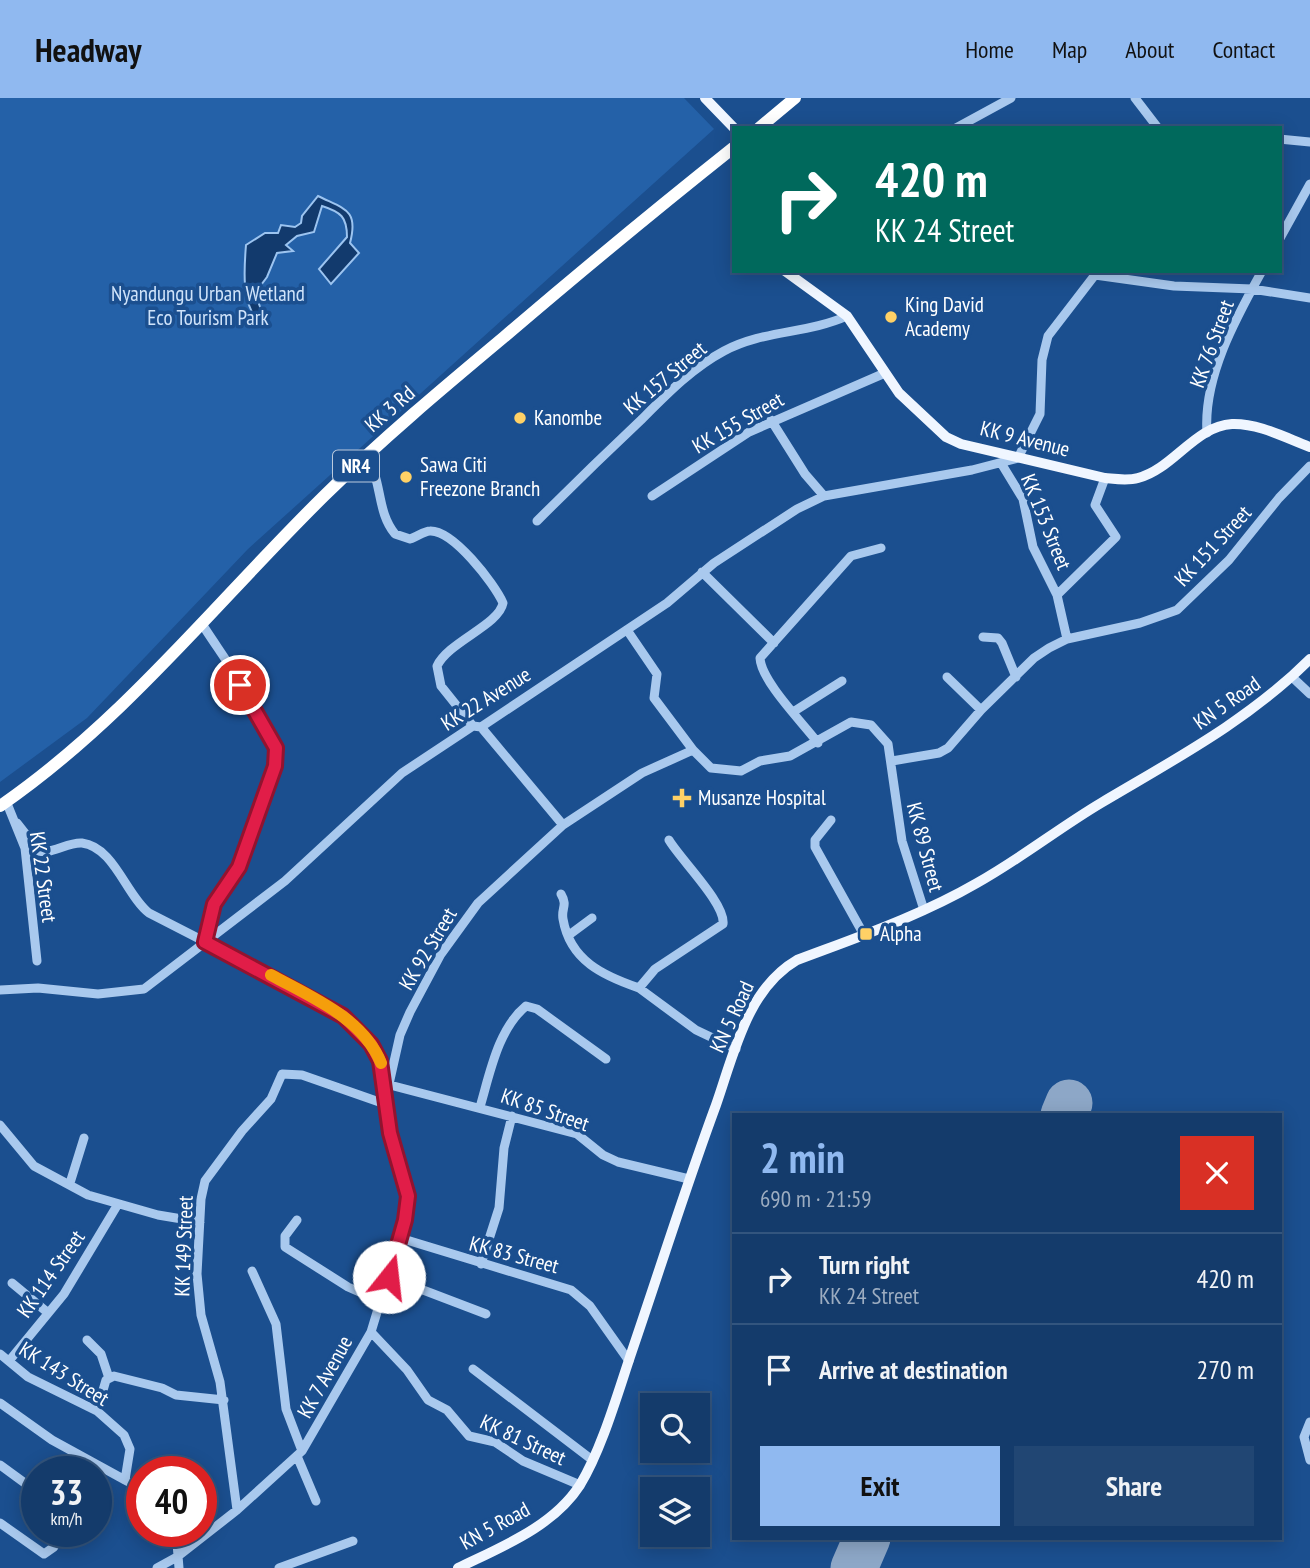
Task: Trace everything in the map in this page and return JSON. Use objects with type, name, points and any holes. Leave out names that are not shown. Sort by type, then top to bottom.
[{"type":"highway","points":[[761,126],[795,98]]},
{"type":"highway","name":"KK 3 Rd","points":[[3,803],[110,715],[366,456],[578,274],[732,150]]},
{"type":"main road","points":[[705,98],[732,126]]},
{"type":"main road","name":"KK 9 Avenue","points":[[788,273],[847,316],[885,373],[914,409],[946,437],[1018,458],[1105,478],[1127,480],[1146,476],[1173,460],[1207,433],[1223,425],[1246,425],[1310,447]]},
{"type":"main road","name":"KN 5 Road","points":[[458,1568],[537,1527],[559,1509],[580,1485],[629,1361],[689,1179],[736,1049],[758,997],[780,971],[797,960],[924,910],[1000,869],[1097,805],[1204,743],[1259,707],[1310,659]]},
{"type":"street","points":[[960,126],[1011,98]]},
{"type":"street","points":[[1135,98],[1156,126]]},
{"type":"street","points":[[1282,139],[1310,142]]},
{"type":"street","points":[[1282,235],[1310,184]]},
{"type":"street","points":[[1018,458],[1040,414],[1042,360],[1048,336],[1097,273],[1174,286],[1252,289],[1310,298]]},
{"type":"street","name":"KK 76 Street","points":[[1207,433],[1207,410],[1222,355],[1261,273]]},
{"type":"street","name":"KK 157 Street","points":[[537,521],[667,394],[723,352],[755,338],[789,330],[817,329],[847,316]]},
{"type":"street","name":"KK 155 Street","points":[[652,496],[771,420],[885,373]]},
{"type":"street","points":[[771,420],[805,474],[824,496]]},
{"type":"street","points":[[366,456],[377,474],[383,514],[395,534],[410,539],[426,531],[440,534],[477,562],[503,603],[498,614],[456,644],[437,666],[436,675],[442,686],[563,825]]},
{"type":"street","name":"KK 22 Avenue","points":[[0,990],[38,988],[98,994],[144,989],[285,881],[402,773],[586,654],[627,631],[702,572],[797,509],[824,496],[1018,458]]},
{"type":"street","name":"KK 153 Street","points":[[1001,463],[1023,499],[1033,547],[1057,595],[1067,639]]},
{"type":"street","name":"KK 151 Street","points":[[892,761],[948,748],[981,710],[1034,658],[1067,639],[1140,623],[1177,610],[1229,560],[1279,498],[1310,466]]},
{"type":"street","name":"KK 153 Street","points":[[1057,595],[1114,541],[1114,532],[1096,505],[1105,478]]},
{"type":"street","points":[[818,743],[760,664],[763,653],[850,556],[881,548]]},
{"type":"street","points":[[702,572],[774,643]]},
{"type":"street","points":[[202,624],[266,726],[276,748],[275,766],[245,853],[230,883],[214,904],[207,940]]},
{"type":"street","points":[[627,631],[657,674],[654,690],[659,705],[693,750]]},
{"type":"street","points":[[984,637],[998,638],[1016,677]]},
{"type":"street","points":[[947,677],[981,710]]},
{"type":"street","points":[[1292,677],[1310,694]]},
{"type":"street","points":[[793,712],[842,681]]},
{"type":"street","name":"KK 89 Street","points":[[693,750],[711,768],[718,771],[749,767],[760,761],[790,756],[818,743],[841,726],[861,721],[879,731],[888,744],[901,841],[924,910]]},
{"type":"street","name":"KK 92 Street","points":[[387,1084],[407,1020],[457,929],[478,902],[563,825],[642,773],[693,750]]},
{"type":"street","name":"KK 22 Street","points":[[3,803],[17,823],[27,862],[37,961]]},
{"type":"street","points":[[831,820],[815,840],[815,847],[864,935]]},
{"type":"street","name":"KK 7 Avenue","points":[[17,823],[39,851],[82,843],[105,855],[136,903],[163,923],[207,940],[343,1016],[371,1044],[387,1084],[385,1104],[395,1156],[408,1196],[400,1238],[371,1332],[300,1453],[237,1510],[177,1557],[158,1568]]},
{"type":"street","points":[[639,988],[655,969],[723,924],[722,913],[669,840]]},
{"type":"street","points":[[561,894],[566,903],[562,915],[569,935],[586,963],[639,988],[696,1030],[736,1049]]},
{"type":"street","points":[[569,935],[592,918]]},
{"type":"street","points":[[480,1107],[496,1054],[507,1031],[526,1006],[537,1009],[606,1059]]},
{"type":"street","name":"KK 149 Street","points":[[237,1510],[224,1400],[201,1315],[197,1274],[205,1181],[242,1131],[271,1099],[280,1075],[302,1075],[385,1104]]},
{"type":"street","name":"KK 85 Street","points":[[387,1084],[577,1134],[603,1154],[630,1166],[689,1179]]},
{"type":"street","points":[[481,1264],[499,1208],[504,1148],[512,1116]]},
{"type":"street","points":[[0,1125],[34,1166],[88,1195],[118,1205],[200,1222]]},
{"type":"street","points":[[70,1184],[84,1138]]},
{"type":"street","name":"KK 114 Street","points":[[9,1361],[64,1294],[118,1205]]},
{"type":"street","points":[[297,1220],[285,1236],[285,1247],[348,1287],[382,1302]]},
{"type":"street","name":"KK 83 Street","points":[[400,1238],[481,1264],[553,1282],[571,1290],[590,1307],[629,1361]]},
{"type":"street","points":[[251,1272],[276,1324],[286,1409],[316,1501]]},
{"type":"street","points":[[389,1277],[486,1314]]},
{"type":"street","points":[[12,1283],[47,1312]]},
{"type":"street","name":"KK 81 Street","points":[[371,1332],[407,1370],[428,1400],[447,1410],[469,1436],[488,1439],[523,1461],[580,1485]]},
{"type":"street","points":[[88,1340],[102,1354],[109,1378],[97,1411]]},
{"type":"street","name":"KK 143 Street","points":[[0,1354],[45,1387],[97,1411],[124,1435],[130,1449],[125,1480]]},
{"type":"street","points":[[473,1369],[591,1459]]},
{"type":"street","points":[[109,1378],[162,1388],[176,1395],[224,1400]]},
{"type":"street","points":[[0,1404],[52,1440],[81,1456]]},
{"type":"street","points":[[1309,1460],[1304,1437],[1310,1422]]},
{"type":"street","points":[[0,1465],[21,1480]]},
{"type":"street","points":[[112,1473],[125,1480]]},
{"type":"street","points":[[0,1522],[21,1537]]},
{"type":"street","points":[[279,1568],[353,1541]]},
{"type":"street","points":[[34,1547],[44,1554],[54,1547]]},
{"type":"street","points":[[177,1547],[179,1568]]},
{"type":"green space","name":"Nyandungu Urban Wetland Eco Tourism Park","points":[[0,98],[684,98],[714,129],[248,549],[87,718],[0,782]]},
{"type":"shaded area","points":[[318,196],[342,208],[351,217],[350,243],[359,253],[331,284],[319,269],[347,237],[347,230],[342,216],[322,206],[314,232],[297,236],[286,245],[293,251],[277,253],[267,277],[255,293],[263,315],[260,323],[247,297],[246,245],[265,233],[278,233],[281,225],[295,227],[301,223],[302,216]]},
{"type":"runway","points":[[1065,1113],[1069,1103]]},
{"type":"runway","points":[[854,1568],[866,1540]]},
{"type":"slow traffic","points":[[271,975],[343,1016],[371,1044],[381,1063]]},
{"type":"place","name":"King David Academy","points":[[891,317]]},
{"type":"place","name":"Kanombe","points":[[520,418]]},
{"type":"place","name":"Sawa Citi Freezone Branch","points":[[406,477]]},
{"type":"place","name":"Musanze Hospital","points":[[682,798]]},
{"type":"place","name":"Alpha","points":[[866,934]]},
{"type":"route","points":[[240,685],[266,726],[276,748],[275,766],[239,867],[214,904],[208,939],[205,942],[299,990],[343,1016],[371,1044],[380,1061],[390,1133],[408,1196],[405,1220],[389,1277]]}]
